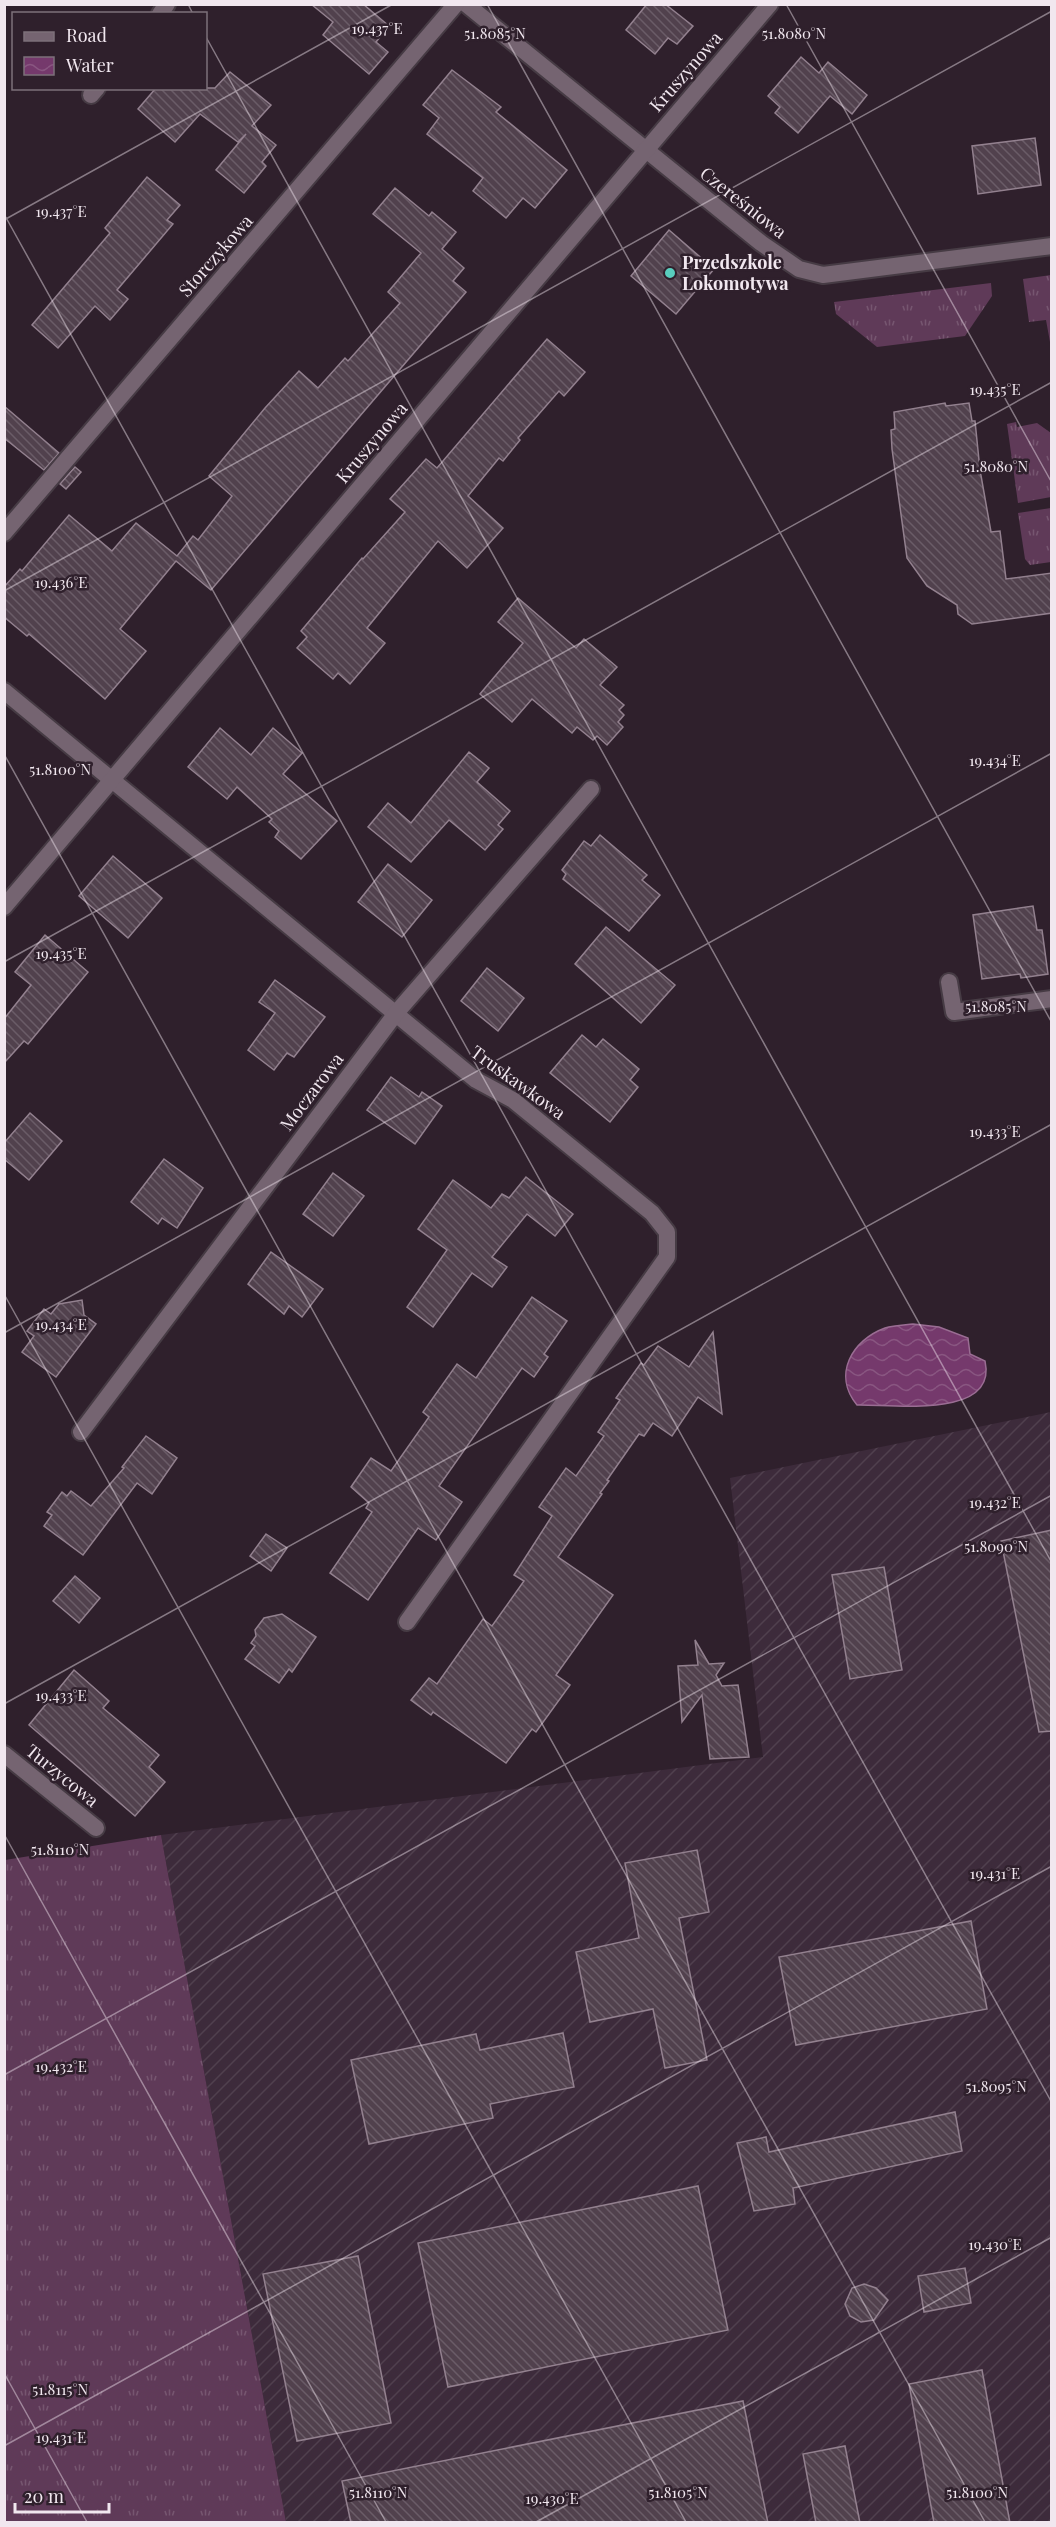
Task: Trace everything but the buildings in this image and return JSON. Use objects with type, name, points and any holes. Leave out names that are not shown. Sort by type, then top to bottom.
[{"type":"street","name":"Storczykowa","points":[[4,533],[456,4]]},
{"type":"street","name":"Czereśniowa","points":[[466,4],[644,150],[761,243],[799,269],[823,275],[1052,246]]},
{"type":"street","name":"Kruszynowa","points":[[4,907],[770,4]]},
{"type":"street","name":"Truskawkowa","points":[[4,691],[476,1080],[513,1100],[652,1213],[667,1232],[669,1246],[667,1257],[407,1622]]},
{"type":"street","name":"Moczarowa","points":[[81,1432],[396,1012],[591,789]]},
{"type":"street","points":[[949,982],[954,1012],[1052,999]]},
{"type":"street","name":"Turzycowa","points":[[4,1754],[96,1828]]},
{"type":"shaded area","points":[[1051,1412],[1051,2522],[286,2522],[161,1835],[763,1757],[730,1478]]},
{"type":"green space","points":[[1051,275],[1052,341],[1050,342],[1046,320],[1029,322],[1023,279]]},
{"type":"green space","points":[[991,283],[992,296],[965,336],[877,347],[836,314],[834,302]]},
{"type":"green space","points":[[1016,422],[1017,427],[1037,423],[1051,433],[1051,497],[1018,503],[1007,424]]},
{"type":"green space","points":[[1051,508],[1051,562],[1030,565],[1025,559],[1018,513]]},
{"type":"green space","points":[[161,1835],[286,2522],[5,2522],[5,1860]]},
{"type":"water","points":[[913,1324],[939,1327],[968,1338],[970,1354],[985,1361],[985,1380],[975,1393],[959,1401],[939,1405],[857,1405],[846,1382],[849,1360],[855,1350],[863,1341],[885,1328]]},
{"type":"place","name":"Przedszkole Lokomotywa","points":[[670,273]]}]
